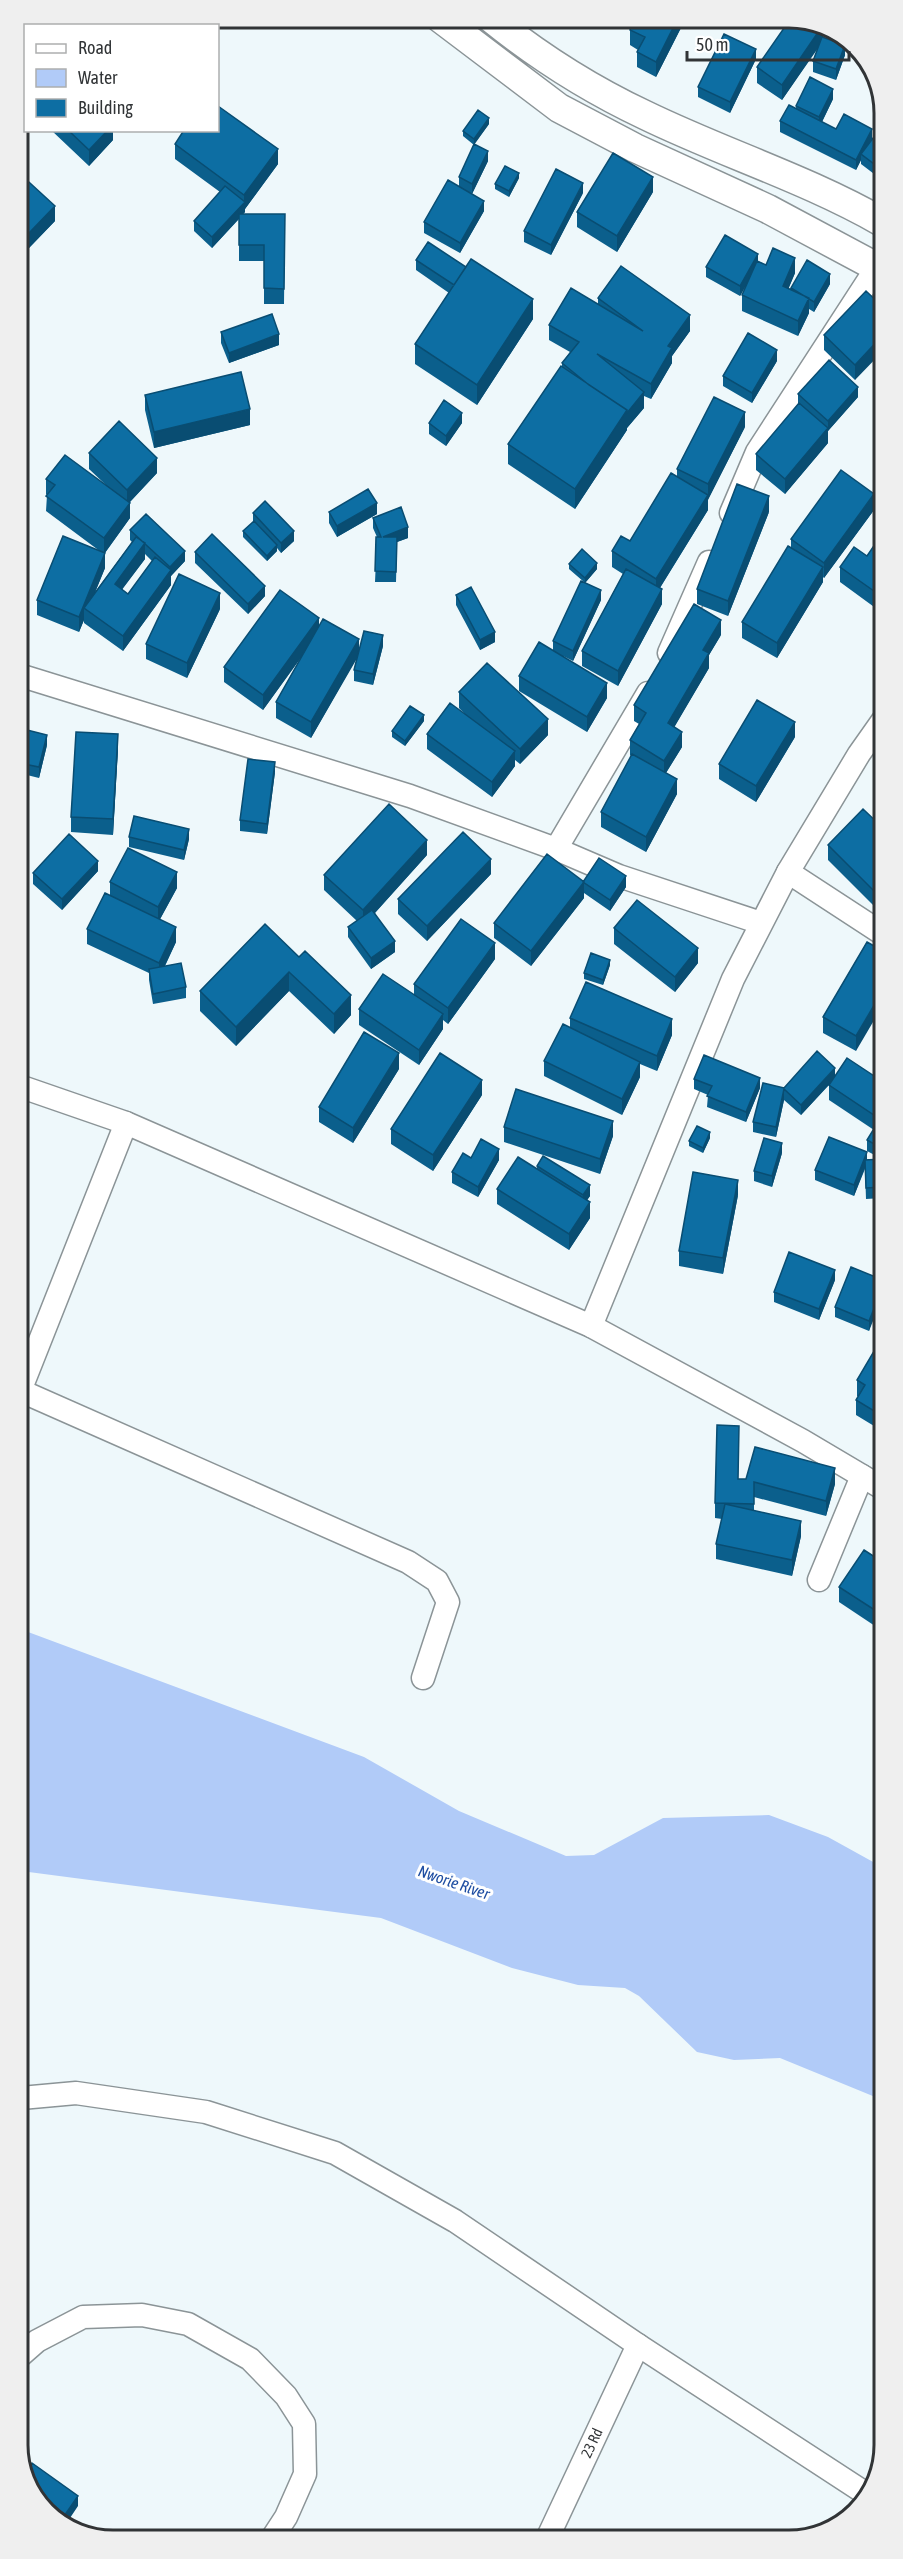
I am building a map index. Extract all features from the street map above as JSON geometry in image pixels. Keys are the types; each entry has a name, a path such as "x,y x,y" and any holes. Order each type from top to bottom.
{"main road":[{"path":"454,28 559,108 634,148 768,209 874,265"},
{"path":"504,29 522,43 574,76 645,115 844,200 874,217"}],"street":[{"path":"556,849 636,717 659,672 757,452 874,277"},
{"path":"29,678 410,796 556,849 619,876 761,923"},
{"path":"591,1326 733,979 788,872 874,733"},
{"path":"788,872 874,928"},
{"path":"29,1089 126,1124 591,1326 803,1441 874,1483"},
{"path":"28,1370 126,1124"},
{"path":"28,1395 408,1562 437,1581 448,1602 423,1678"},
{"path":"819,1580 862,1476"},
{"path":"28,2097 76,2092 206,2112 335,2153 455,2221 638,2345 861,2491"},
{"path":"28,2349 37,2341 83,2318 142,2315 188,2324 250,2359 286,2396 304,2424 305,2474 286,2517 278,2530"},
{"name":"23 Rd","path":"551,2530 638,2345"}],"water":[{"name":"Nworie River","path":"28,1632 364,1757 459,1811 566,1856 594,1855 663,1818 769,1815 828,1837 874,1862 874,2096 780,2058 734,2060 697,2052 639,1996 625,1988 578,1985 512,1968 381,1918 28,1872"}],"building":[{"path":"673,29 656,62 637,52 645,37 630,30"},
{"path":"783,29 817,33 782,85 757,67"},
{"path":"724,34 756,49 730,102 698,87"},
{"path":"822,37 844,48 836,69 813,61"},
{"path":"810,77 833,89 819,117 796,106"},
{"path":"789,105 836,129 844,114 872,129 856,160 780,121"},
{"path":"219,107 278,149 244,195 175,144 183,132 219,132"},
{"path":"478,110 489,118 474,139 463,131"},
{"path":"70,132 106,132 89,150"},
{"path":"874,137 874,164 861,154"},
{"path":"474,144 488,151 472,184 459,177"},
{"path":"613,153 653,177 617,236 577,212"},
{"path":"505,166 519,173 509,191 495,184"},
{"path":"556,169 583,183 551,245 524,231"},
{"path":"448,180 484,201 460,243 424,222"},
{"path":"29,182 55,206 29,233"},
{"path":"225,186 245,202 212,237 194,221"},
{"path":"239,214 285,214 284,289 264,288 264,245 239,245"},
{"path":"725,235 758,254 740,286 706,267"},
{"path":"428,242 466,267 454,285 416,260"},
{"path":"773,248 795,258 783,286 809,298 798,321 742,295 757,261 766,265"},
{"path":"471,259 533,299 477,385 415,344"},
{"path":"807,260 830,274 814,302 791,288"},
{"path":"621,266 690,315 668,346 672,348 651,384 597,354 644,392 627,413 627,410 589,385 562,363 579,342 549,325 571,288 643,331 598,298"},
{"path":"866,291 874,298 874,345 855,365 824,335"},
{"path":"272,314 279,334 229,353 221,332"},
{"path":"748,333 777,350 752,393 723,376"},
{"path":"829,360 858,387 828,421 798,394"},
{"path":"561,366 627,410 575,489 508,444"},
{"path":"241,372 250,409 154,432 145,395"},
{"path":"714,397 745,412 708,484 677,469"},
{"path":"444,400 462,413 446,436 429,423"},
{"path":"799,403 828,428 785,479 756,454"},
{"path":"119,421 157,458 127,490 89,453"},
{"path":"65,455 130,503 104,538 46,496 55,485 46,479"},
{"path":"841,470 874,494 824,563 791,539"},
{"path":"671,473 708,495 656,579 612,551 621,536 630,541"},
{"path":"737,484 769,496 728,601 697,589"},
{"path":"368,489 377,503 337,526 329,512"},
{"path":"265,501 294,531 281,543 253,513"},
{"path":"401,507 408,527 383,537 397,537 396,572 375,571 376,537 381,537 373,518"},
{"path":"146,514 185,551 170,567 130,530"},
{"path":"254,521 277,545 267,556 243,531"},
{"path":"212,534 265,586 248,604 195,552"},
{"path":"63,536 105,553 79,617 37,600"},
{"path":"136,537 145,543 115,584 128,594 155,557 171,570 123,636 84,608"},
{"path":"788,546 823,567 777,643 742,622"},
{"path":"874,546 874,591 840,567 854,547 867,556"},
{"path":"582,549 597,563 585,578 569,564"},
{"path":"626,569 662,589 618,671 582,651"},
{"path":"179,574 220,593 187,663 146,644"},
{"path":"581,581 601,590 573,651 553,641"},
{"path":"471,587 495,632 480,640 456,595"},
{"path":"280,590 319,618 263,695 224,667"},
{"path":"694,604 721,620 703,650 709,653 668,723 682,732 664,761 630,740 646,713 634,705"},
{"path":"323,619 359,639 311,722 276,702"},
{"path":"364,631 383,635 373,674 354,670"},
{"path":"539,642 607,683 587,717 519,676"},
{"path":"487,663 548,719 520,749 459,692"},
{"path":"757,700 795,722 756,786 719,764"},
{"path":"450,703 515,751 492,782 427,734"},
{"path":"410,706 424,715 405,741 392,731"},
{"path":"29,730 47,735 39,767 29,765"},
{"path":"76,732 118,734 113,819 71,817"},
{"path":"632,754 677,779 646,837 601,812"},
{"path":"248,759 275,762 267,824 240,820"},
{"path":"389,804 427,840 363,910 324,875"},
{"path":"863,809 874,819 874,891 828,845"},
{"path":"134,816 189,829 184,850 129,837"},
{"path":"463,832 491,859 427,926 398,899"},
{"path":"69,834 98,861 62,899 33,873"},
{"path":"128,848 177,872 158,907 110,882"},
{"path":"547,854 584,882 531,951 494,923"},
{"path":"599,858 626,876 610,900 583,882"},
{"path":"105,893 176,927 159,963 87,929"},
{"path":"637,900 698,948 675,977 614,928"},
{"path":"372,910 395,941 371,958 348,927"},
{"path":"461,919 495,943 448,1008 414,984"},
{"path":"265,924 299,957 305,951 351,995 334,1014 289,972 236,1027 200,991"},
{"path":"867,942 874,946 874,1005 856,1036 823,1017"},
{"path":"591,953 610,960 603,980 584,973"},
{"path":"181,963 186,987 153,994 149,969"},
{"path":"383,974 443,1014 419,1050 359,1009"},
{"path":"586,982 672,1019 657,1056 570,1018"},
{"path":"563,1024 640,1062 622,1099 544,1061"},
{"path":"364,1032 399,1053 353,1128 319,1107"},
{"path":"817,1051 835,1068 801,1105 784,1089 776,1127 753,1122 763,1083 784,1088"},
{"path":"440,1053 482,1080 433,1155 391,1129"},
{"path":"704,1055 760,1078 746,1112 707,1096 712,1086 694,1079"},
{"path":"847,1058 874,1076 874,1115 829,1085"},
{"path":"516,1089 613,1121 600,1159 504,1127"},
{"path":"697,1126 710,1132 703,1148 689,1141"},
{"path":"874,1129 874,1144 867,1140"},
{"path":"829,1137 867,1152 854,1185 815,1170"},
{"path":"764,1138 782,1143 772,1176 754,1171"},
{"path":"481,1139 499,1149 478,1187 452,1172 463,1153 471,1158"},
{"path":"543,1156 590,1185 583,1195 537,1166"},
{"path":"518,1157 590,1202 569,1234 497,1189"},
{"path":"865,1160 874,1160 874,1188 866,1188"},
{"path":"693,1172 738,1180 723,1258 679,1251"},
{"path":"789,1252 835,1270 819,1309 774,1292"},
{"path":"851,1267 874,1276 874,1308 869,1321 835,1307"},
{"path":"874,1351 874,1411 856,1400 865,1385 857,1380"},
{"path":"717,1425 739,1426 738,1479 746,1479 755,1447 835,1468 826,1501 754,1482 754,1504 715,1503"},
{"path":"725,1504 801,1521 792,1560 716,1544"},
{"path":"864,1550 874,1556 874,1610 839,1587"},
{"path":"32,2463 78,2496 65,2515 49,2502 37,2483 31,2465"}]}
